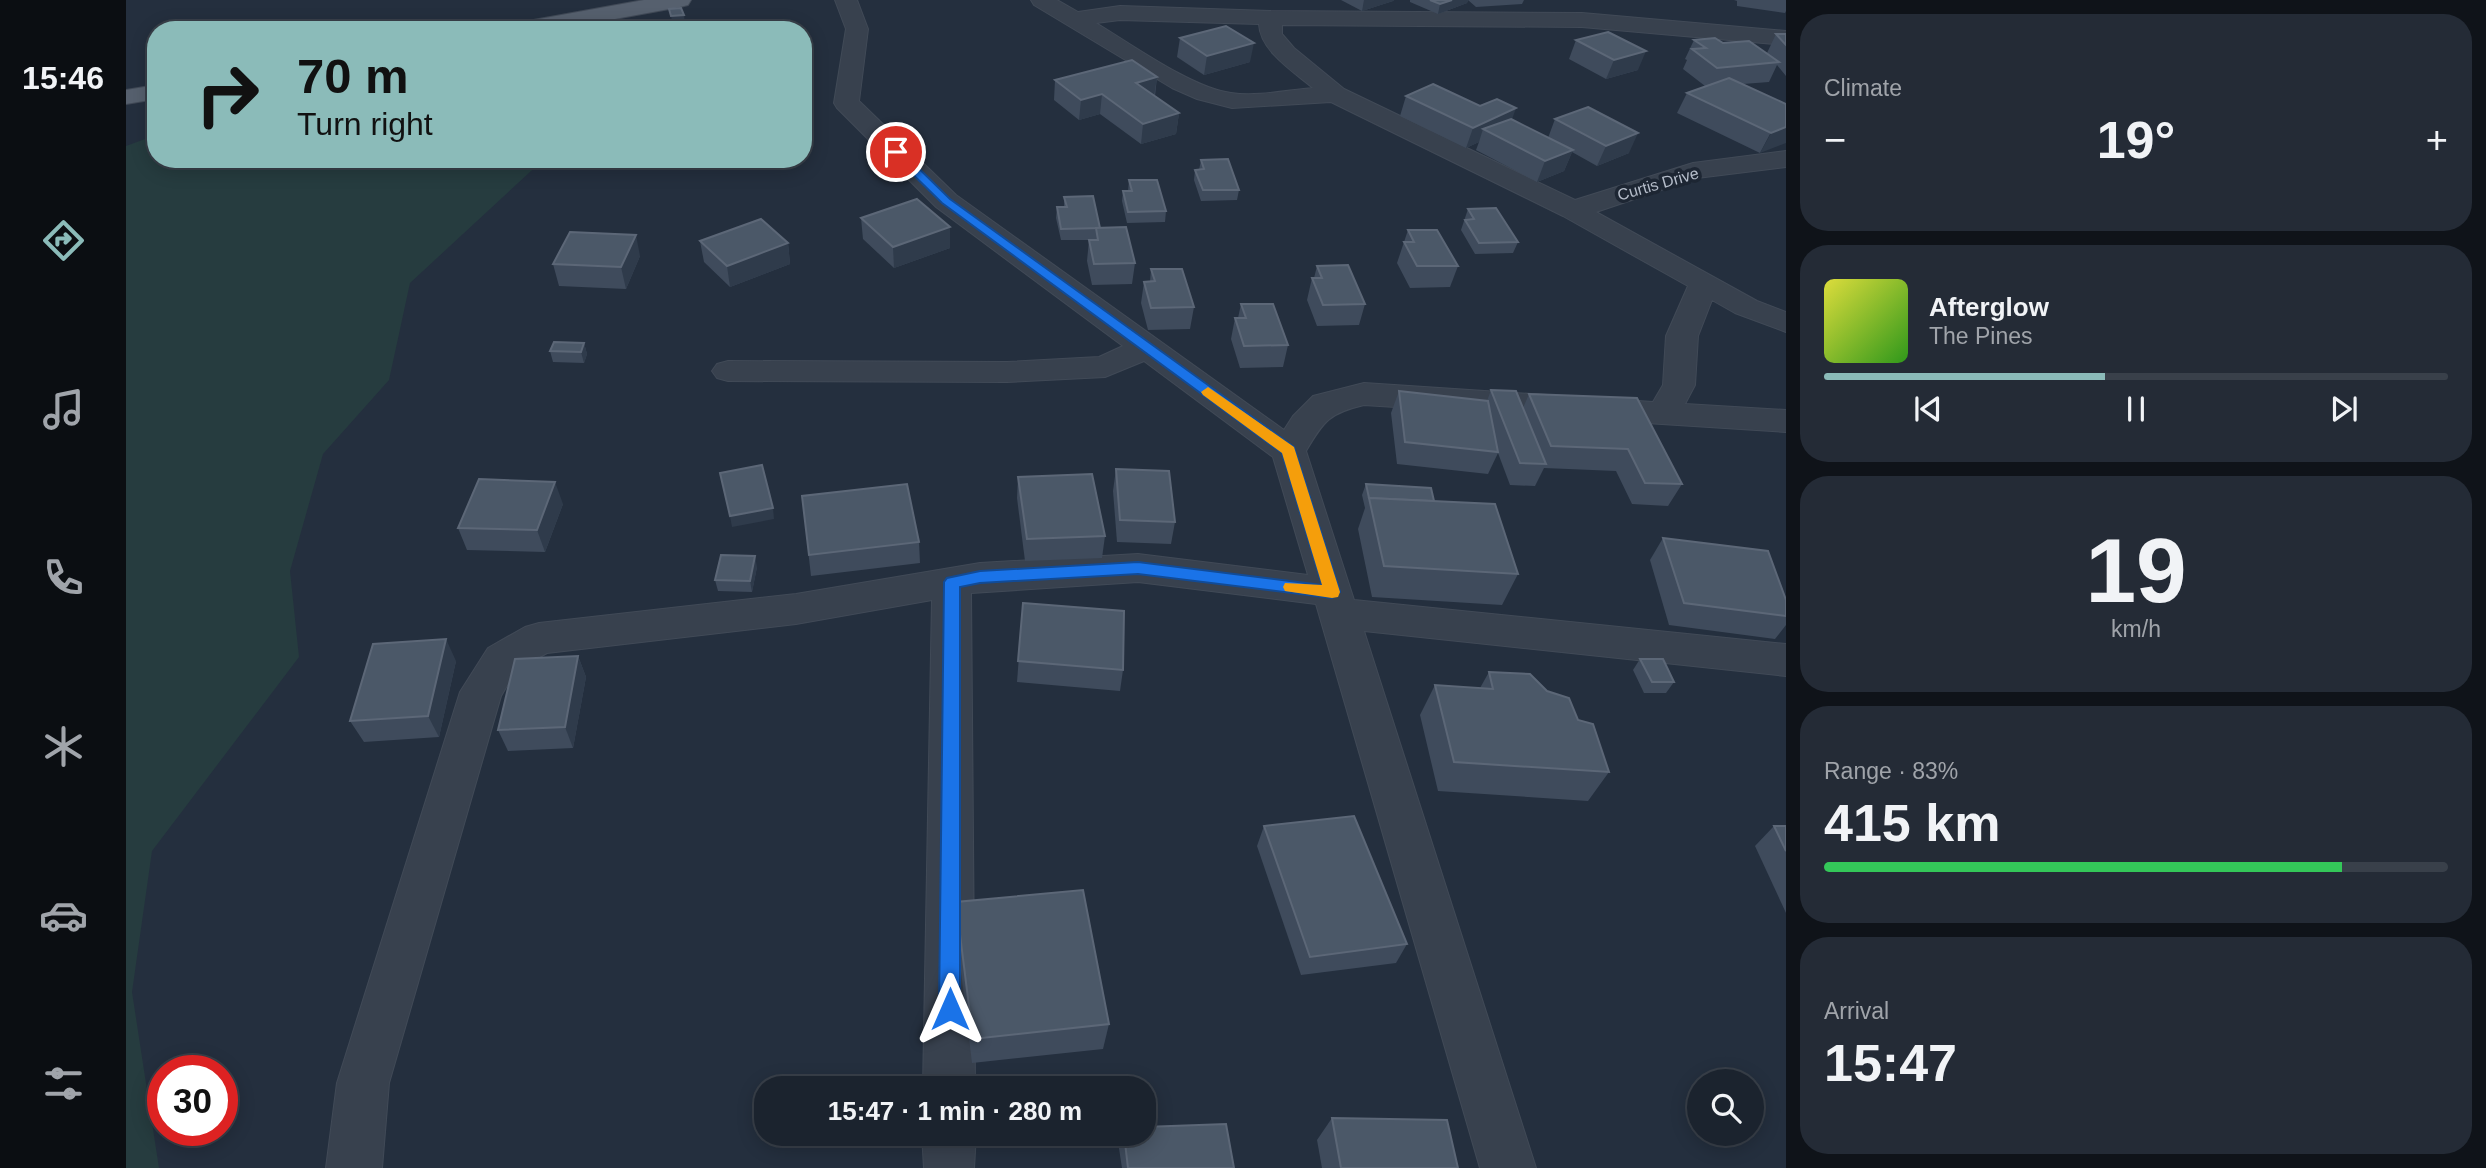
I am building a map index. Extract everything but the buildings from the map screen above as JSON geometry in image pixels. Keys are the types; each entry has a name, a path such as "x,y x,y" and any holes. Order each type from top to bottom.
{"main road":[{"path":"566,21 680,0"},
{"path":"126,97 147,94"}],"street":[{"path":"846,0 857,29 846,103 946,201 1289,451 1508,1168"},
{"path":"1042,0 1181,83 1206,94 1233,101 1335,94"},
{"path":"1075,19 1120,13 1270,18 1582,20 1786,38"},
{"path":"1270,18 1271,35 1286,53 1335,94 1573,209 1746,307 1786,323"},
{"name":"Curtis Drive","path":"1573,209 1693,171 1786,159"},
{"path":"1662,412 1679,386 1682,336 1704,283"},
{"path":"728,371 1007,372 1105,367 1146,347"},
{"path":"1289,451 1305,424 1325,404 1364,394 1786,421"},
{"path":"354,1168 363,1083 481,692 502,659 539,638 796,609 980,577 1138,568 1337,603 1786,660"},
{"path":"949,1076 952,582"}],"green space":[{"path":"147,138 147,168 534,168 410,283 389,380 323,454 290,571 299,657 152,851 132,992 147,1090 147,1146 156,1146 159,1168 126,1168 126,146"}],"slow traffic":[{"path":"1208,392 1289,451 1332,592 1291,587"}],"route":[{"path":"896,152 946,201 1289,451 1332,592 1138,568 980,577 952,582 950,1009"}]}
